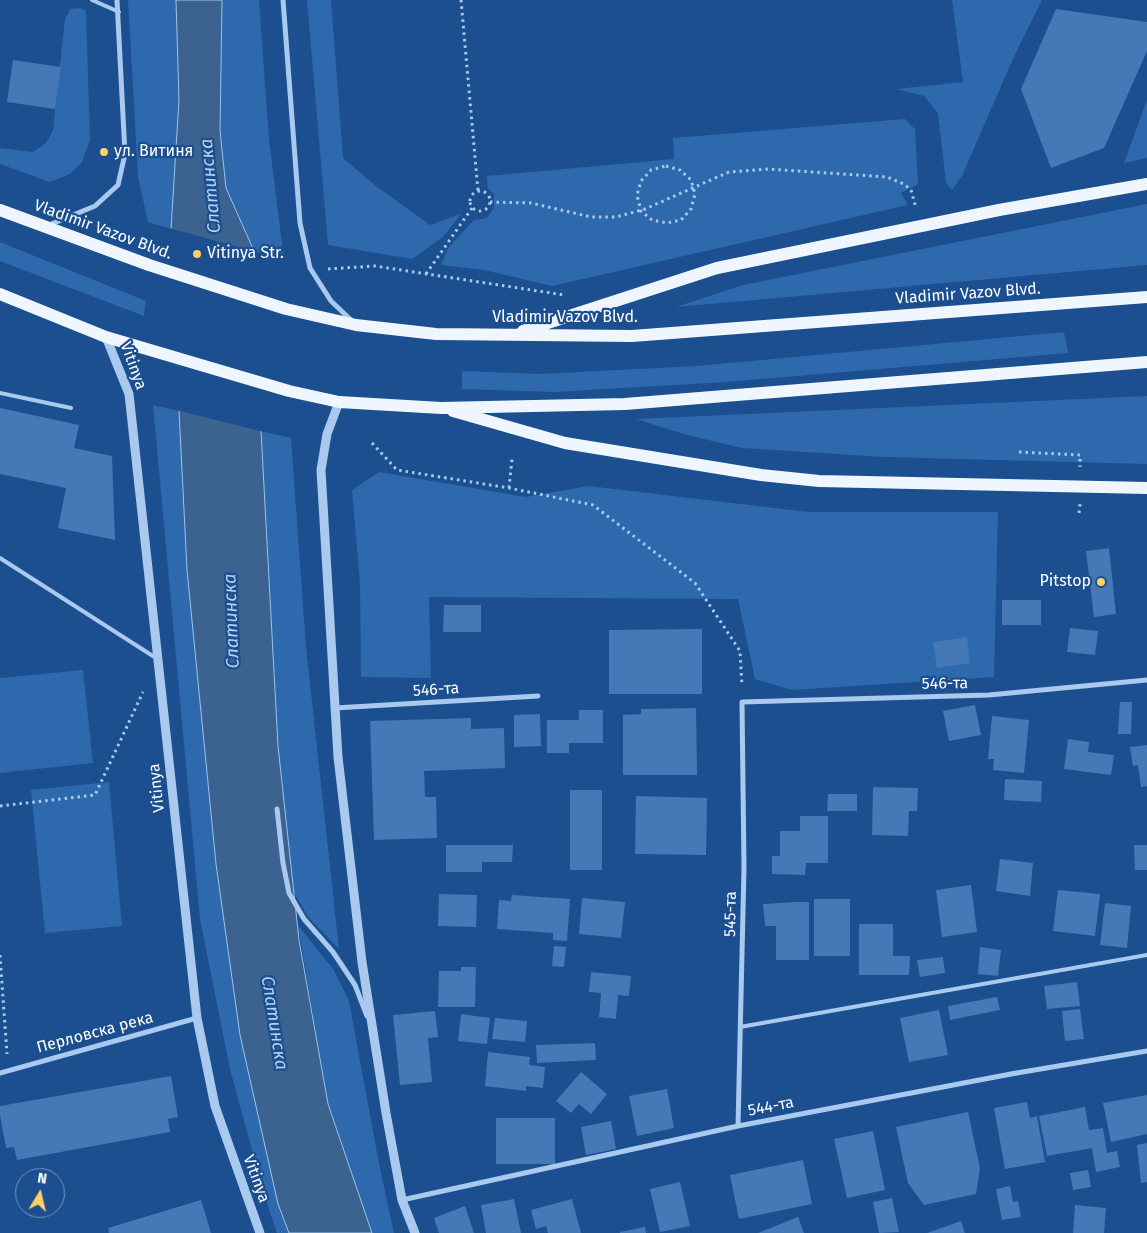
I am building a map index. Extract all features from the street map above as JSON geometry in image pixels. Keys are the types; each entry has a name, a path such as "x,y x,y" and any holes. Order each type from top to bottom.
{"main road":[{"path":"513,334 717,268 998,210 1147,184"},
{"name":"Vladimir Vazov Blvd.","path":"0,210 149,265 286,309 356,325 436,334 632,336 1147,296"},
{"path":"0,294 106,337 290,391 339,402 441,408 625,404 1147,362"},
{"path":"441,408 565,443 761,475 819,481 1147,488"}],"street":[{"path":"45,227 95,206 118,185 125,154 117,0"},
{"path":"283,0 300,223 310,268 331,301 356,325"},
{"name":"Vitinya","path":"106,337 129,394 197,1018 215,1106 260,1233"},
{"path":"339,402 327,434 321,470 338,757 361,952 373,1031 402,1200 415,1233"},
{"name":"546-та","path":"742,702 989,696 1147,680"},
{"name":"546-та","path":"335,708 538,696"},
{"name":"545-та","path":"738,1126 744,868 742,702"},
{"path":"277,809 283,863 290,893 304,919 332,952 355,985 373,1031"},
{"name":"Перловска река","path":"0,1073 197,1018"},
{"name":"544-та","path":"402,1200 738,1126 1011,1074 1147,1051"}],"lane":[{"path":"92,0 118,12"},
{"path":"0,393 71,408"},
{"path":"0,558 158,660"},
{"path":"740,1027 1147,955"}],"path":[{"path":"461,0 478,192"},
{"path":"666,166 680,170 691,180 693,187 695,194 691,209 681,220 667,224 652,220 641,211 637,195 641,181 651,170 666,166"},
{"path":"490,202 531,203 591,217 616,217 641,211 729,172 768,168 887,177 904,184 911,190 917,210"},
{"path":"426,274 472,208 470,199 472,194 478,192 486,194 490,202"},
{"path":"472,208 481,211 487,208 490,202"},
{"path":"310,268 342,269 375,266 564,295"},
{"path":"372,443 397,470 509,488 593,505 695,583 740,651 742,702"},
{"path":"1019,452 1080,455 1080,468"},
{"path":"509,488 512,459"},
{"path":"0,806 95,795 158,660"},
{"path":"0,955 8,1070"}],"shaded area":[{"path":"128,0 176,0 177,5 179,100 171,229 148,222 138,177"},
{"path":"222,0 259,0 269,139 284,260 254,251 226,188 220,131"},
{"path":"307,0 331,0 343,158 376,186 430,225 461,214 443,237 412,259 328,245"},
{"path":"952,0 1042,0 1012,61 962,176 952,190 946,183 938,113 924,96 897,89 963,82"},
{"path":"80,8 86,11 90,140 82,162 70,174 50,182 0,164 0,148 33,152 46,143 53,130 65,19 70,9"},
{"path":"1147,100 1147,158 1124,163"},
{"path":"905,119 915,129 918,184 901,193 908,205 552,286 484,270 441,265 449,247 474,220 487,218 494,208 494,194 488,189 487,176 674,159 673,138"},
{"path":"1147,204 1147,265 676,307 743,285"},
{"path":"0,242 146,301 144,316 0,261"},
{"path":"1064,332 1068,353 727,382 554,392 462,389 462,371 540,374 697,366"},
{"path":"1147,396 1147,464 885,457 742,448 687,435 636,419"},
{"path":"153,405 179,411 187,570 216,864 278,1204 289,1233 277,1233 265,1198 230,1069 200,919"},
{"path":"261,431 291,438 306,647 339,949 308,917 294,892 278,746"},
{"path":"379,472 526,497 589,486 808,512 998,512 994,677 792,690 755,679 738,599 429,597 431,678 361,677 360,584 352,490"},
{"path":"83,670 93,763 0,773 0,678"},
{"path":"109,782 122,926 45,933 31,790"},
{"path":"298,925 333,969 349,1001 379,1164 394,1233 372,1233 328,1104"}],"water":[{"name":"Слатинска","path":"176,0 222,0 220,131 226,188 254,251 261,431 278,746 299,940 328,1104 372,1233 289,1233 278,1204 240,1035 216,864 187,570 171,229 179,100"}],"pier":[{"path":"169,228 256,252 264,432 176,410"}],"building":[{"path":"1056,9 1147,22 1147,51 1104,148 1051,168 1021,89"},
{"path":"13,60 61,67 55,109 7,102"},
{"path":"0,408 79,425 74,448 112,456 115,540 58,528 66,488 0,474"},
{"name":"Pitstop","path":"1109,548 1116,614 1094,617 1086,551"},
{"path":"1002,600 1041,600 1041,625 1002,625"},
{"path":"444,605 481,605 481,632 443,632"},
{"path":"1070,628 1098,631 1095,655 1067,652"},
{"path":"702,629 702,694 609,694 609,630"},
{"path":"967,637 970,663 937,668 933,642"},
{"path":"1120,702 1132,702 1131,734 1118,734"},
{"path":"975,705 981,735 949,741 943,711"},
{"path":"696,708 697,775 623,775 623,715 641,714 641,709"},
{"path":"579,710 603,710 603,743 569,743 569,753 547,753 547,720 579,720"},
{"path":"540,714 541,746 514,747 514,715"},
{"path":"992,716 1029,720 1024,773 993,770 994,759 988,759"},
{"path":"471,718 471,729 504,728 505,768 424,771 425,797 436,797 437,838 374,840 370,721"},
{"path":"1068,739 1089,742 1088,752 1114,755 1111,775 1064,769"},
{"path":"1147,745 1147,786 1141,787 1138,765 1133,766 1130,747"},
{"path":"1005,779 1042,781 1041,802 1004,800"},
{"path":"873,787 918,788 917,811 909,811 908,836 872,835"},
{"path":"570,790 602,790 602,870 570,870"},
{"path":"828,794 857,794 857,811 827,811"},
{"path":"636,796 707,798 706,855 635,854"},
{"path":"800,816 828,816 828,863 806,863 805,875 772,874 772,856 780,856 780,831 800,831"},
{"path":"446,845 513,845 512,862 482,862 482,872 446,872"},
{"path":"1134,845 1147,845 1147,870 1135,870"},
{"path":"1000,859 1033,863 1030,896 996,891"},
{"path":"971,885 977,932 942,937 936,890"},
{"path":"1058,890 1100,894 1095,936 1053,931"},
{"path":"439,894 477,895 476,927 438,926"},
{"path":"512,895 570,899 567,941 553,940 553,933 497,929 499,900 511,901"},
{"path":"582,898 625,902 621,938 579,934"},
{"path":"814,899 850,899 850,956 814,956"},
{"path":"809,902 809,960 776,960 776,926 765,926 763,904"},
{"path":"1105,903 1131,906 1127,948 1100,945"},
{"path":"859,924 893,924 893,956 910,956 909,975 859,975"},
{"path":"554,946 566,947 564,967 552,966"},
{"path":"980,947 1001,950 998,976 978,974"},
{"path":"943,957 945,973 920,977 917,960"},
{"path":"461,967 476,967 475,1007 438,1007 439,971 461,971"},
{"path":"591,972 631,976 629,996 618,995 616,1019 599,1017 601,993 589,992"},
{"path":"1077,982 1080,1006 1047,1009 1044,986"},
{"path":"997,997 1000,1010 950,1020 948,1006"},
{"path":"1080,1009 1084,1039 1065,1041 1062,1011"},
{"path":"939,1010 948,1055 909,1062 900,1018"},
{"path":"435,1011 438,1037 428,1038 432,1082 400,1085 393,1015"},
{"path":"461,1014 490,1018 487,1044 458,1041"},
{"path":"495,1018 527,1021 525,1042 492,1039"},
{"path":"595,1043 596,1060 537,1063 536,1045"},
{"path":"488,1052 530,1057 529,1065 545,1067 543,1088 526,1086 526,1091 485,1086"},
{"path":"581,1072 607,1094 591,1114 579,1104 571,1113 556,1101"},
{"path":"171,1076 178,1117 168,1119 170,1132 17,1160 14,1147 6,1148 0,1106"},
{"path":"667,1089 674,1128 637,1136 629,1096"},
{"path":"1147,1095 1147,1134 1111,1142 1103,1103"},
{"path":"1027,1102 1030,1118 1037,1116 1045,1162 1005,1169 994,1108"},
{"path":"1085,1107 1089,1130 1103,1128 1107,1153 1117,1151 1120,1167 1096,1172 1092,1148 1047,1156 1039,1116"},
{"path":"968,1112 980,1168 976,1194 924,1205 908,1183 896,1127"},
{"path":"496,1118 555,1118 555,1164 496,1164"},
{"path":"611,1121 616,1149 586,1155 581,1127"},
{"path":"873,1131 885,1190 847,1198 834,1139"},
{"path":"1147,1143 1147,1182 1141,1183 1137,1145"},
{"path":"803,1160 812,1204 739,1219 730,1175"},
{"path":"1088,1170 1091,1187 1073,1190 1070,1173"},
{"path":"680,1182 690,1226 660,1232 650,1189"},
{"path":"1010,1186 1013,1202 1018,1201 1021,1217 1002,1220 996,1189"},
{"path":"892,1198 899,1232 879,1233 873,1202"},
{"path":"514,1199 521,1233 486,1233 481,1205"},
{"path":"572,1199 581,1233 548,1233 546,1226 536,1229 531,1210"},
{"path":"201,1200 211,1233 109,1233 108,1228"},
{"path":"1075,1205 1106,1208 1104,1233 1073,1233"},
{"path":"465,1206 474,1233 439,1233 434,1218"},
{"path":"798,1217 804,1233 758,1233"},
{"path":"961,1221 965,1233 927,1233"},
{"path":"645,1227 646,1233 620,1233 620,1232"}],"place":[{"name":"ул. Витиня","path":"104,152"},
{"name":"Vitinya Str.","path":"197,254"},
{"name":"Pitstop","path":"1101,582"}]}
